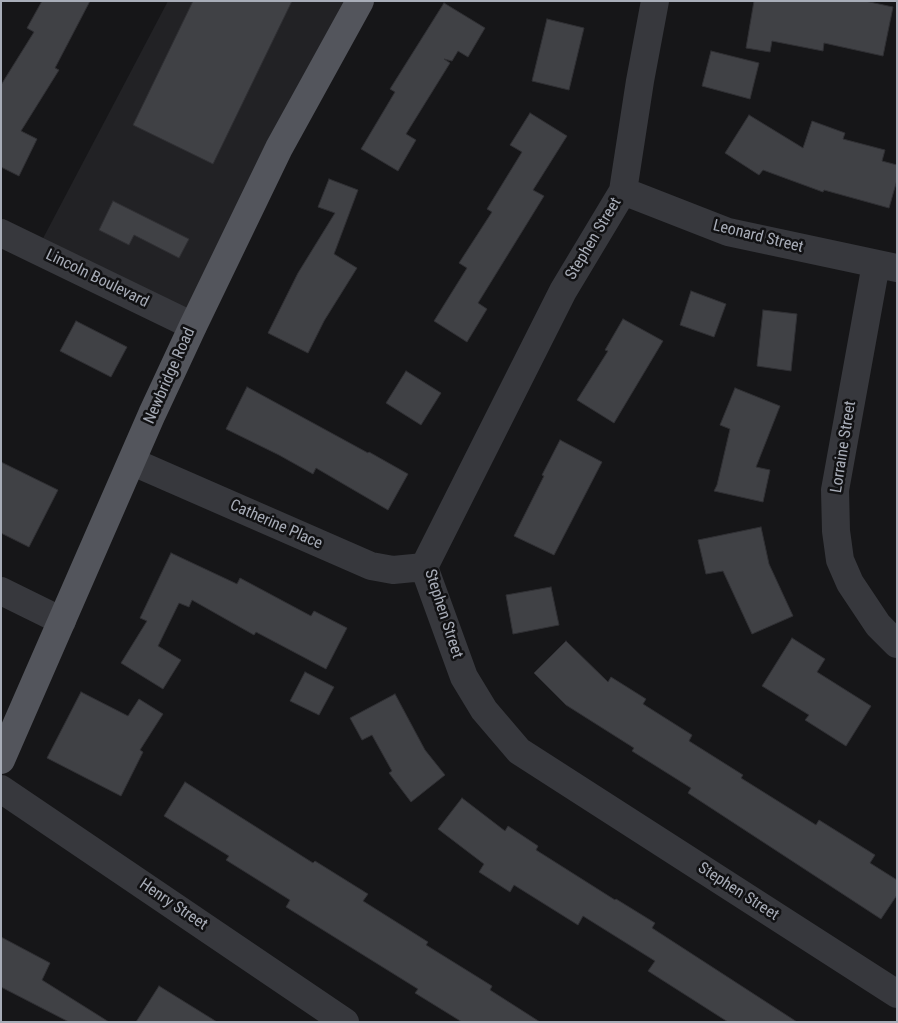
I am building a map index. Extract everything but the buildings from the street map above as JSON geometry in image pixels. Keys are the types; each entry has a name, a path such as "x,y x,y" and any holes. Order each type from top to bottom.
{"main road":[{"name":"Newbridge Road","path":"1,760 133,462 152,414 193,326 280,148 360,1"}],"street":[{"name":"Stephen Street","path":"655,1 640,81 623,191 563,291 424,567 464,677 484,710 519,751 897,994"},
{"name":"Leonard Street","path":"623,191 728,232 886,266"},
{"name":"Lincoln Boulevard","path":"1,233 193,326"},
{"name":"Lorraine Street","path":"886,266 835,490 836,531 840,560 850,583 878,625 897,644"},
{"name":"Catherine Place","path":"133,462 371,566 393,570 424,567"},
{"path":"1,591 62,621"},
{"name":"Henry Street","path":"1,789 345,1022"}],"shaded area":[{"path":"168,1 367,1 200,322 39,246"}]}
